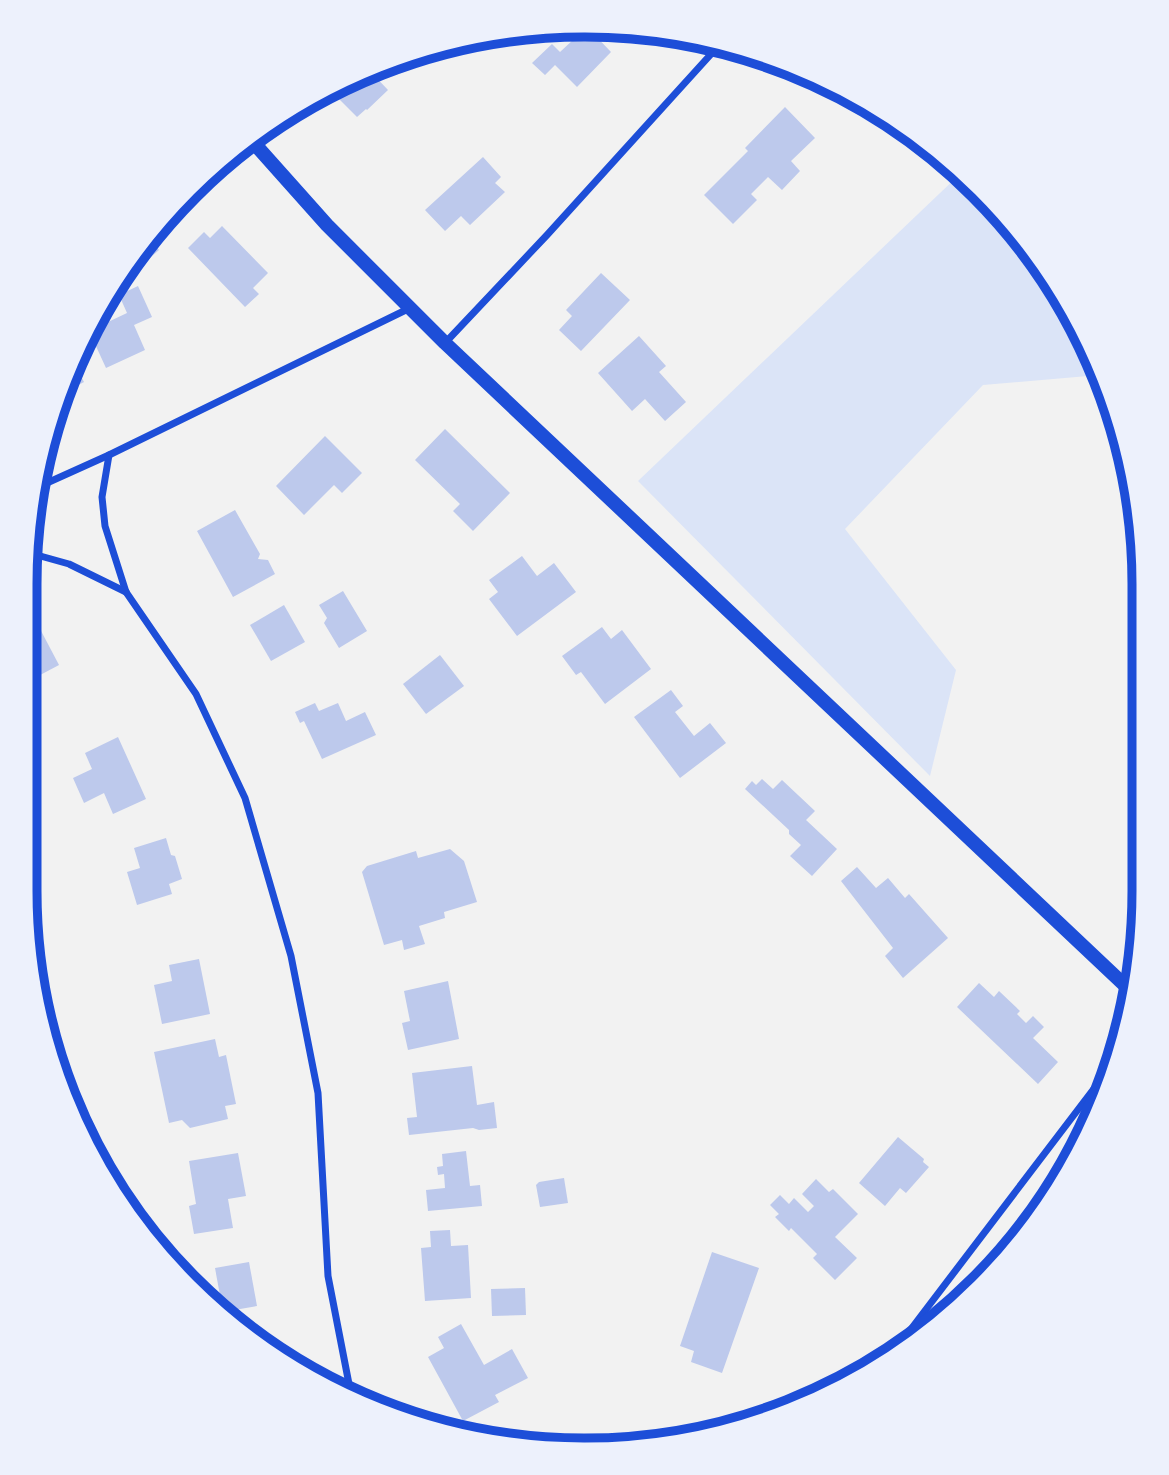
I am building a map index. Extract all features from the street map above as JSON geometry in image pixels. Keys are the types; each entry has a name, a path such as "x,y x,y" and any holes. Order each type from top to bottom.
{"main road":[{"path":"257,146 327,225 445,343 1124,984"}],"street":[{"path":"445,343 713,52"},
{"path":"46,482 109,455 411,308"},
{"path":"109,455 102,497 105,526 126,592 196,694 245,798 287,942 318,1093 328,1276 350,1385"},
{"path":"38,555 69,564 126,592"},
{"path":"909,1331 1096,1086"}],"shaded area":[{"path":"954,180 996,223 1040,280 1076,342 1092,378 1088,376 983,385 845,529 956,670 930,776 638,481"}],"building":[{"path":"576,37 584,37 597,37 611,52 577,87 555,65 545,75 532,63 552,44 560,52"},
{"path":"376,78 388,90 357,117 336,96"},
{"path":"785,107 815,138 791,161 800,171 782,190 768,177 751,194 757,200 733,224 704,195 748,151 745,148"},
{"path":"483,157 501,177 495,183 505,192 470,225 461,216 445,231 425,210"},
{"path":"222,226 268,273 253,288 259,294 245,307 188,248 204,232 210,238"},
{"path":"162,236 164,238 155,245 159,250 142,263 150,251"},
{"path":"601,273 630,300 581,351 559,330 572,316 566,310"},
{"path":"138,286 152,317 134,325 145,350 106,368 94,341 103,325 127,313 120,294"},
{"path":"639,336 666,366 659,372 686,402 665,421 645,399 632,411 598,373"},
{"path":"79,373 84,382 73,388"},
{"path":"445,429 510,493 473,531 453,511 460,504 415,460"},
{"path":"325,436 362,473 342,493 334,485 304,515 276,486"},
{"path":"235,510 260,554 258,559 268,560 275,574 233,597 197,531"},
{"path":"522,556 537,576 554,563 576,592 517,636 489,599 498,592 489,580"},
{"path":"343,591 367,631 339,648 324,623 327,618 319,605"},
{"path":"284,605 305,642 271,661 250,625"},
{"path":"39,627 59,665 37,677"},
{"path":"602,627 611,639 622,630 651,669 605,704 581,672 576,675 562,656"},
{"path":"440,655 464,686 426,714 403,684"},
{"path":"671,690 683,706 675,712 694,736 710,723 726,743 680,778 634,717"},
{"path":"315,703 319,711 338,703 346,721 365,712 376,735 322,759 304,721 300,723 295,712"},
{"path":"118,737 146,799 113,814 104,793 84,803 73,778 92,769 85,753"},
{"path":"762,779 773,789 782,780 815,811 806,820 837,849 812,876 790,856 801,845 789,834 789,830 745,789 752,781 756,785"},
{"path":"166,838 182,879 169,884 172,894 137,905 127,872 140,868 134,848"},
{"path":"450,849 464,861 477,902 444,912 445,918 419,926 425,944 404,950 402,940 384,945 362,872 367,866 416,851 418,858"},
{"path":"857,867 876,888 888,878 905,898 909,894 948,938 903,978 885,956 893,948 841,881"},
{"path":"199,959 210,1014 162,1024 154,985 172,981 169,965"},
{"path":"448,981 459,1039 408,1050 402,1023 410,1021 404,991"},
{"path":"979,983 994,997 999,991 1020,1011 1017,1014 1026,1023 1033,1016 1044,1027 1033,1038 1058,1062 1038,1084 957,1007"},
{"path":"215,1039 219,1057 226,1055 236,1104 225,1106 228,1119 190,1128 182,1120 169,1123 154,1052"},
{"path":"472,1066 477,1105 494,1102 497,1128 409,1135 407,1118 417,1117 412,1073"},
{"path":"898,1137 924,1159 923,1162 929,1167 906,1193 900,1188 885,1206 859,1183"},
{"path":"466,1151 470,1186 480,1185 482,1206 428,1211 426,1190 445,1188 444,1174 438,1175 437,1167 443,1166 442,1154"},
{"path":"238,1153 246,1196 228,1199 233,1228 194,1234 189,1206 196,1204 189,1161"},
{"path":"564,1178 568,1203 540,1207 536,1185 539,1182"},
{"path":"816,1179 829,1192 833,1189 858,1214 835,1237 857,1258 835,1280 813,1258 817,1254 791,1228 789,1231 775,1217 779,1214 770,1205 780,1195 789,1204 794,1198 808,1212 814,1206 802,1194"},
{"path":"450,1230 451,1246 468,1245 471,1298 425,1301 421,1248 431,1247 430,1231"},
{"path":"712,1252 759,1268 722,1373 691,1362 694,1351 680,1346"},
{"path":"249,1262 257,1306 233,1310 223,1302 215,1268"},
{"path":"525,1288 526,1315 492,1316 491,1289"},
{"path":"461,1324 484,1365 512,1349 528,1378 495,1395 499,1402 463,1421 428,1357 444,1348 438,1337"}]}
